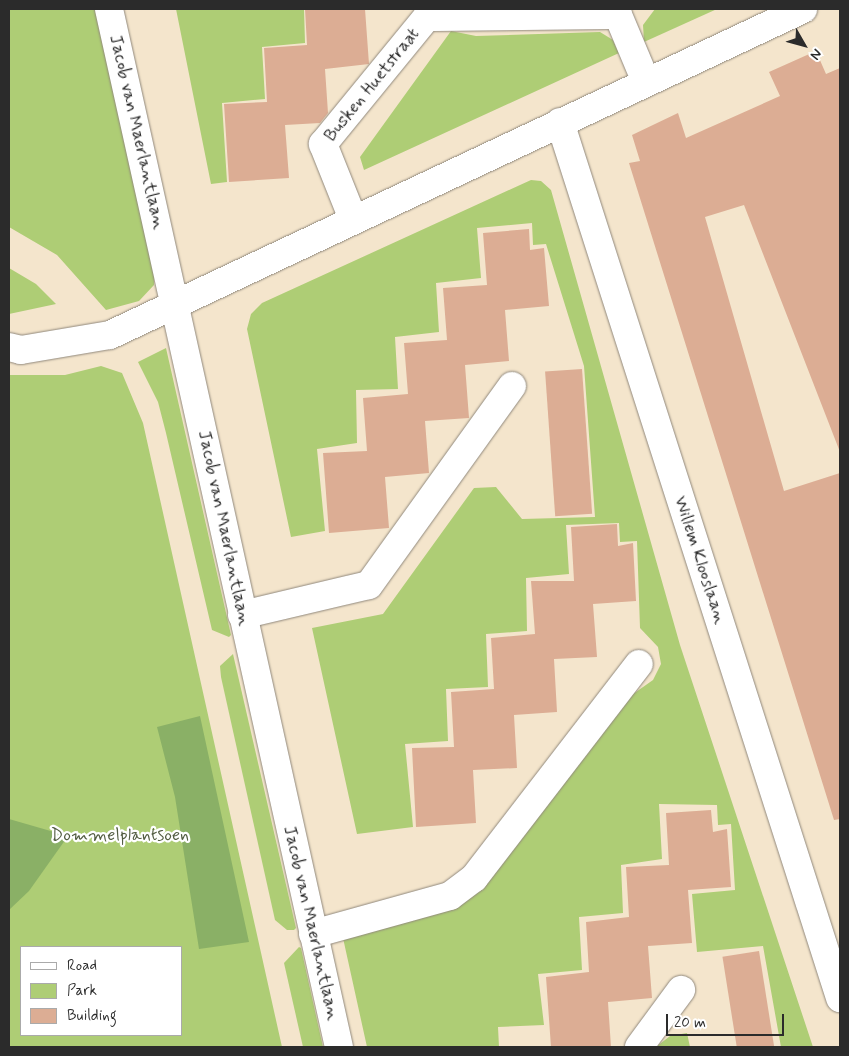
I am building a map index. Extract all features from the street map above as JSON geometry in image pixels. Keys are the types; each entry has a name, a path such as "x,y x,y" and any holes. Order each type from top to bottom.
{"street":[{"name":"Jacob van Maerlantlaan","path":"109,9 176,304 242,615 339,1047"},
{"path":"9,347 21,350 110,335 353,219 803,9"},
{"name":"Busken Huetstraat","path":"353,219 323,144 427,17 620,12 646,82"},
{"name":"Willem Klooslaan","path":"560,122 840,998"},
{"path":"242,615 370,585 512,386"},
{"path":"313,934 450,896 474,878 639,664"},
{"path":"639,1047 681,990"}],"green space":[{"path":"9,9 98,9 155,263 154,285 139,301 106,310 57,255 9,227"},
{"path":"176,9 304,9 305,43 262,47 265,99 222,103 227,182 211,184"},
{"path":"655,9 717,9 644,42 643,25"},
{"path":"451,31 476,36 600,32 613,40 619,53 364,170 360,157"},
{"path":"531,180 541,181 551,190 680,645 813,1047 781,1047 763,946 697,952 692,894 735,890 731,824 718,825 717,805 659,804 662,859 621,865 623,913 579,917 582,970 538,974 544,1025 498,1027 499,1047 367,1047 343,938 460,904 616,706 653,680 661,664 658,647 640,628 637,541 620,542 619,523 566,525 569,574 526,578 527,631 486,634 488,687 446,689 448,741 405,744 413,827 357,834 312,628 383,614 474,488 496,487 522,519 595,517 584,366 546,244 533,245 532,223 477,228 481,278 436,283 439,332 395,337 398,389 356,390 357,443 317,449 325,531 291,537 247,329 251,314 262,303"},
{"path":"9,268 36,284 56,304 9,314"},
{"path":"166,348 231,635 229,637 212,630 158,402 138,362"},
{"name":"Dommelplantsoen","path":"101,366 122,373 143,423 282,1047 9,1047 9,375 65,375"},
{"path":"233,654 296,928 294,930 287,930 275,920 221,677 220,666"},
{"path":"200,716 249,942 199,949 175,797 157,727"},
{"path":"9,819 68,836 29,891 9,910"},
{"path":"299,947 301,948 323,1047 303,1047 284,963"},
{"path":"687,1033 690,1047 656,1047 670,1036"}],"building":[{"path":"305,9 365,9 369,64 325,69 328,113 320,123 285,125 289,178 229,182 224,104 267,102 264,48 307,45"},
{"path":"816,51 826,74 840,68 840,452 744,205 705,217 784,491 840,473 840,819 834,820 629,163 640,161 632,135 678,113 686,138 780,96 769,72"},
{"path":"529,229 530,250 544,248 549,306 505,310 509,361 465,365 469,418 425,421 429,473 385,477 389,528 329,533 323,453 367,451 363,398 408,394 404,343 447,340 443,288 487,285 483,233"},
{"path":"582,369 592,514 555,516 545,372"},
{"path":"617,524 618,546 633,543 636,601 593,604 597,657 554,659 557,712 514,715 517,768 473,770 476,823 416,827 412,748 454,747 451,692 494,689 491,638 535,634 531,581 574,581 571,527"},
{"path":"711,810 713,832 727,829 731,887 688,890 692,943 648,946 652,998 608,1002 611,1047 551,1047 546,977 589,972 586,922 629,917 626,867 669,865 666,813"},
{"path":"759,951 774,1047 737,1047 722,957"}]}
